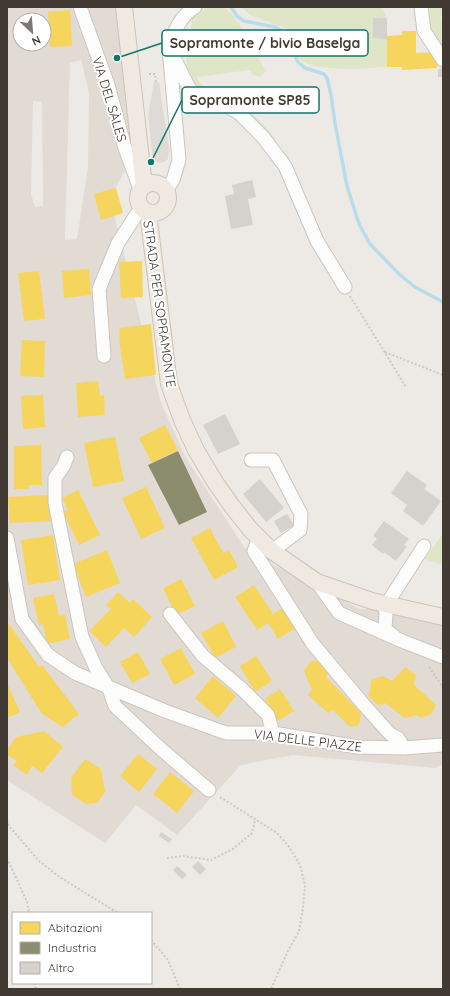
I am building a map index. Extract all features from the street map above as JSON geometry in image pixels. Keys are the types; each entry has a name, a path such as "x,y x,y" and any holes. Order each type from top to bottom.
{"main road":[{"path":"124,7 142,188 138,197 139,204 146,211 155,213 162,210 167,204 168,197 166,190 162,186 156,184 150,184 142,188"},
{"name":"STRADA PER SOPRAMONTE","path":"146,211 169,384 182,420 196,450 232,506 250,529 272,551 317,582 385,605 443,617"}],"street":[{"name":"VIA DEL SÀLES","path":"80,7 108,85 125,148 142,188"},
{"path":"166,190 173,180 179,160 169,48 181,20 195,7"},
{"path":"421,7 424,31 443,60"},
{"path":"169,48 188,86 195,95 230,108 239,113 263,137 286,166 317,241 345,287"},
{"name":"STRADA PER SOPRAMONTE","path":"104,356 99,289 118,243 136,215 146,211"},
{"path":"67,457 64,465 55,478 56,502 82,637 96,668 109,689 115,706 162,750 209,790"},
{"path":"251,460 273,460 301,514 300,530 272,551"},
{"name":"VIA DELLE PIAZZE","path":"7,538 22,619 48,655 75,673 109,689 226,733 273,733 358,747 404,748 443,745"},
{"path":"259,538 254,551 313,644 390,734 398,738 404,748"},
{"path":"402,641 385,629 385,605 424,546"},
{"path":"317,582 339,613 402,641 443,657"},
{"path":"170,614 203,656 243,690 268,715 273,733"}],"path":[{"path":"149,74 155,74 156,82"},
{"path":"345,287 406,387"},
{"path":"384,352 443,375"},
{"path":"429,667 443,688"},
{"path":"209,790 277,833 289,847 300,865 305,885 303,908 298,931 272,989"},
{"path":"7,820 9,826 40,862 61,878 116,912"},
{"path":"167,858 182,856 211,860 232,849 252,833 255,820"},
{"path":"7,858 27,902 29,912"},
{"path":"152,941 168,960 180,989"}],"shaded area":[{"path":"7,7 118,7 144,135 110,198 161,403 186,458 244,547 275,566 360,609 390,609 443,624 443,764 435,768 293,755 241,765 177,835 136,805 105,843 7,780","holes":["81,60 89,93 88,167 77,239 65,240 70,63","33,101 42,102 43,206 35,207 31,194"]},
{"path":"154,82 159,82 169,149 168,159 162,163 153,161 148,115"}],"green space":[{"path":"206,7 224,7 231,13 243,29 265,70 261,77 253,75 250,70 197,77 203,86 239,104 255,117 273,136 280,150 289,157 289,160 287,161 258,128 199,93 185,70 192,18"},
{"path":"241,7 382,7 387,18 373,18 373,38 387,39 387,67 354,69 327,68 305,63 298,56 288,29 250,15"},
{"path":"426,7 443,7 441,20 443,22 443,53 430,33"},
{"path":"443,533 443,565 425,559"}],"building: Abitazioni":[{"path":"70,10 72,46 52,47 52,12 48,12"},
{"path":"402,31 416,31 416,53 434,52 439,60 437,68 402,70 402,67 387,67 387,36 402,35"},
{"path":"116,188 123,213 101,220 94,194"},
{"path":"142,261 143,297 121,298 119,262"},
{"path":"89,269 91,295 64,298 62,271"},
{"path":"39,271 45,319 24,321 18,273"},
{"path":"151,324 156,375 125,379 120,347 119,328"},
{"path":"22,340 45,341 44,377 20,376"},
{"path":"98,381 100,396 104,395 105,415 78,417 76,383"},
{"path":"43,395 45,427 23,429 21,396"},
{"path":"165,425 178,450 152,463 139,438"},
{"path":"115,437 124,481 93,487 84,443"},
{"path":"41,445 42,485 29,485 29,489 14,489 14,446"},
{"path":"146,487 165,528 141,539 122,498"},
{"path":"78,490 100,535 79,545 63,512 68,510 62,498"},
{"path":"50,495 51,521 10,523 8,497"},
{"path":"210,528 223,553 229,550 238,567 214,580 191,538"},
{"path":"53,535 60,580 28,585 21,540"},
{"path":"107,550 120,583 86,597 73,564"},
{"path":"181,579 195,606 176,615 163,588"},
{"path":"254,585 273,614 286,606 299,626 278,639 268,623 257,630 235,597"},
{"path":"118,592 130,603 133,599 152,617 134,637 124,628 106,647 89,631 111,609 106,605"},
{"path":"54,594 59,616 65,615 70,639 47,644 43,624 39,625 33,598"},
{"path":"223,621 236,647 215,658 201,633"},
{"path":"9,624 39,667 42,665 79,714 63,727 42,714 7,658 7,626"},
{"path":"181,648 195,674 174,685 160,659"},
{"path":"138,652 150,674 132,683 120,662"},
{"path":"256,656 272,681 255,692 240,666"},
{"path":"322,659 330,669 326,677 361,713 359,725 350,727 333,710 328,713 308,695 312,690 304,671 310,662"},
{"path":"405,667 416,675 414,685 436,705 431,714 421,718 417,715 405,718 385,703 379,706 369,697 371,680 383,676 392,681"},
{"path":"213,676 236,696 218,718 195,698"},
{"path":"7,683 20,712 7,718"},
{"path":"280,689 294,711 278,721 265,699"},
{"path":"44,731 63,747 42,773 32,766 27,775 13,765 17,761 7,755 7,750 16,737"},
{"path":"138,754 157,769 139,792 120,776"},
{"path":"85,759 101,769 105,792 97,803 86,804 72,795 71,778"},
{"path":"170,772 194,791 177,813 153,794"}],"building: Industria":[{"path":"178,451 207,512 179,525 148,465"}],"building: Altro":[{"path":"373,18 387,18 387,39 373,38"},
{"path":"443,67 443,77 438,77 438,70"},
{"path":"252,180 256,197 248,199 253,225 231,229 225,196 234,194 232,185"},
{"path":"225,414 240,444 218,454 203,425"},
{"path":"407,471 427,485 424,489 441,501 423,526 403,511 407,505 391,493"},
{"path":"260,479 284,508 266,522 243,494"},
{"path":"287,514 294,525 281,533 274,521"},
{"path":"384,521 409,539 404,545 407,547 396,561 384,552 383,554 372,545 377,539 373,536"},
{"path":"161,832 172,839 169,843 159,836"},
{"path":"198,861 206,869 200,875 192,867"},
{"path":"177,866 187,875 182,879 173,870"}],"waterway":[{"path":"231,7 237,16 244,21 275,27 285,33 298,62 305,68 324,74 327,78 347,186 359,224 370,244 399,274 415,287 443,302"}],"place":[{"name":"Sopramonte / bivio Baselga","path":"117,58"},
{"name":"Sopramonte SP85","path":"151,162"}]}
